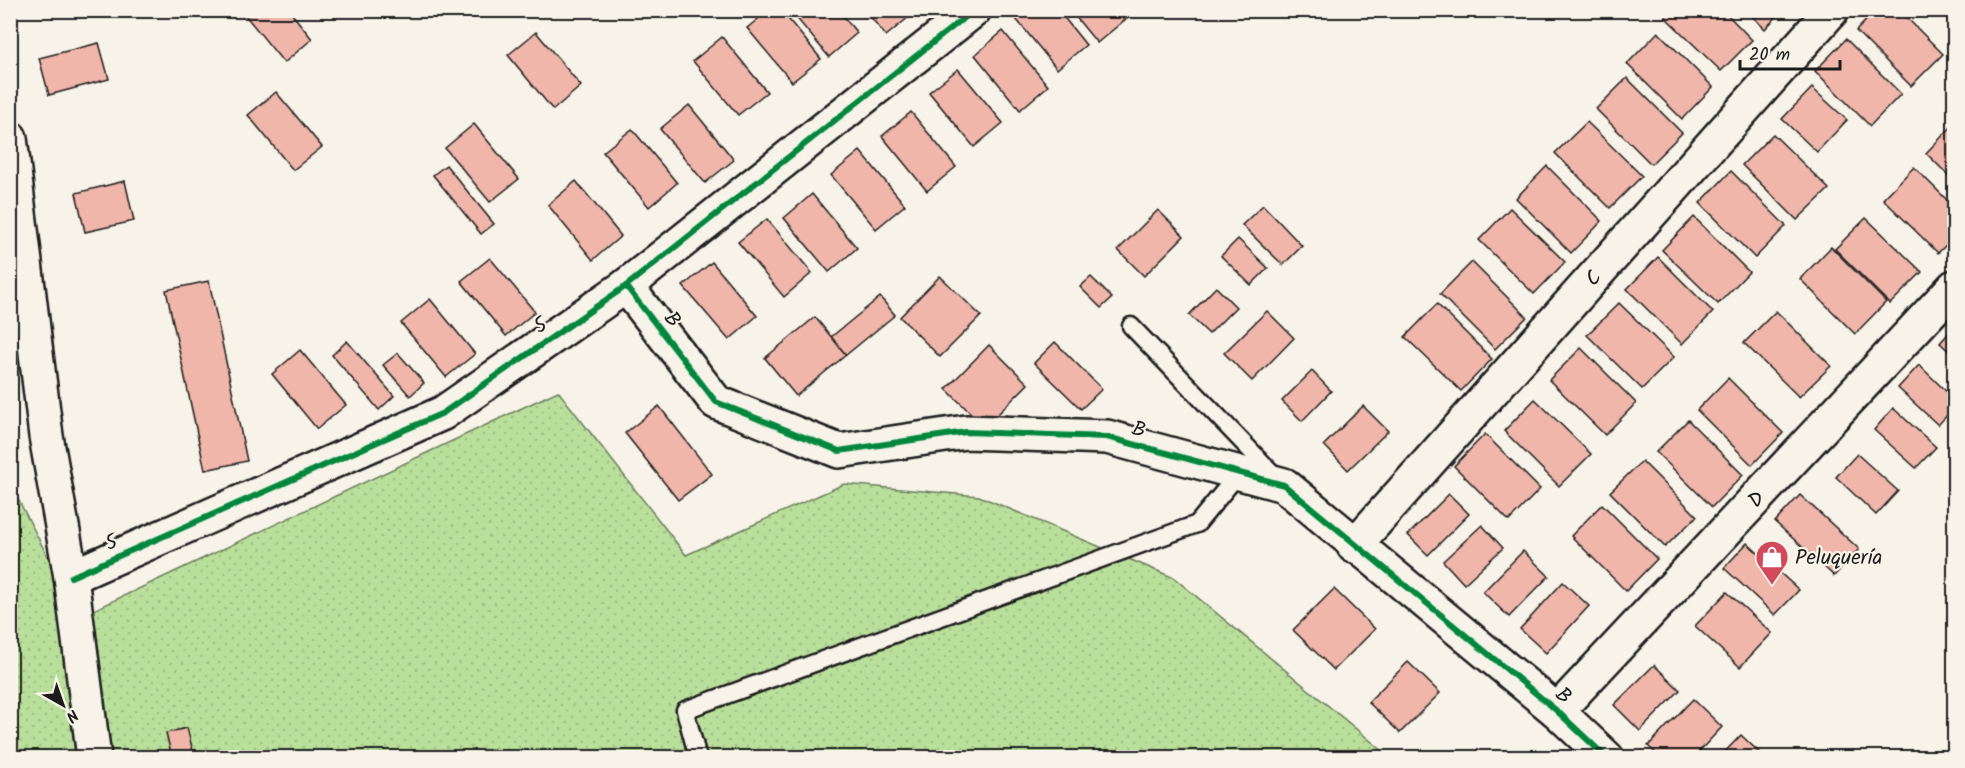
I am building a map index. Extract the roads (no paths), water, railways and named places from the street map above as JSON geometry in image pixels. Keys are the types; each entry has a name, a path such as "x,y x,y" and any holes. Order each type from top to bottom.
{"street":[{"name":"5","path":"71,577 443,413 626,286 974,10"},
{"name":"C","path":"1354,546 1832,10"},
{"path":"10,138 46,436 71,577 94,758"},
{"name":"B","path":"626,286 716,402 839,451 966,432 1107,437 1284,485 1354,546 1557,711 1607,758"},
{"name":"D","path":"1557,711 1954,287"}],"lane":[{"path":"1131,326 1284,485"},
{"path":"698,758 685,710 1197,524 1239,473"}],"place":[{"name":"Peluquería","path":"1772,586"}]}
